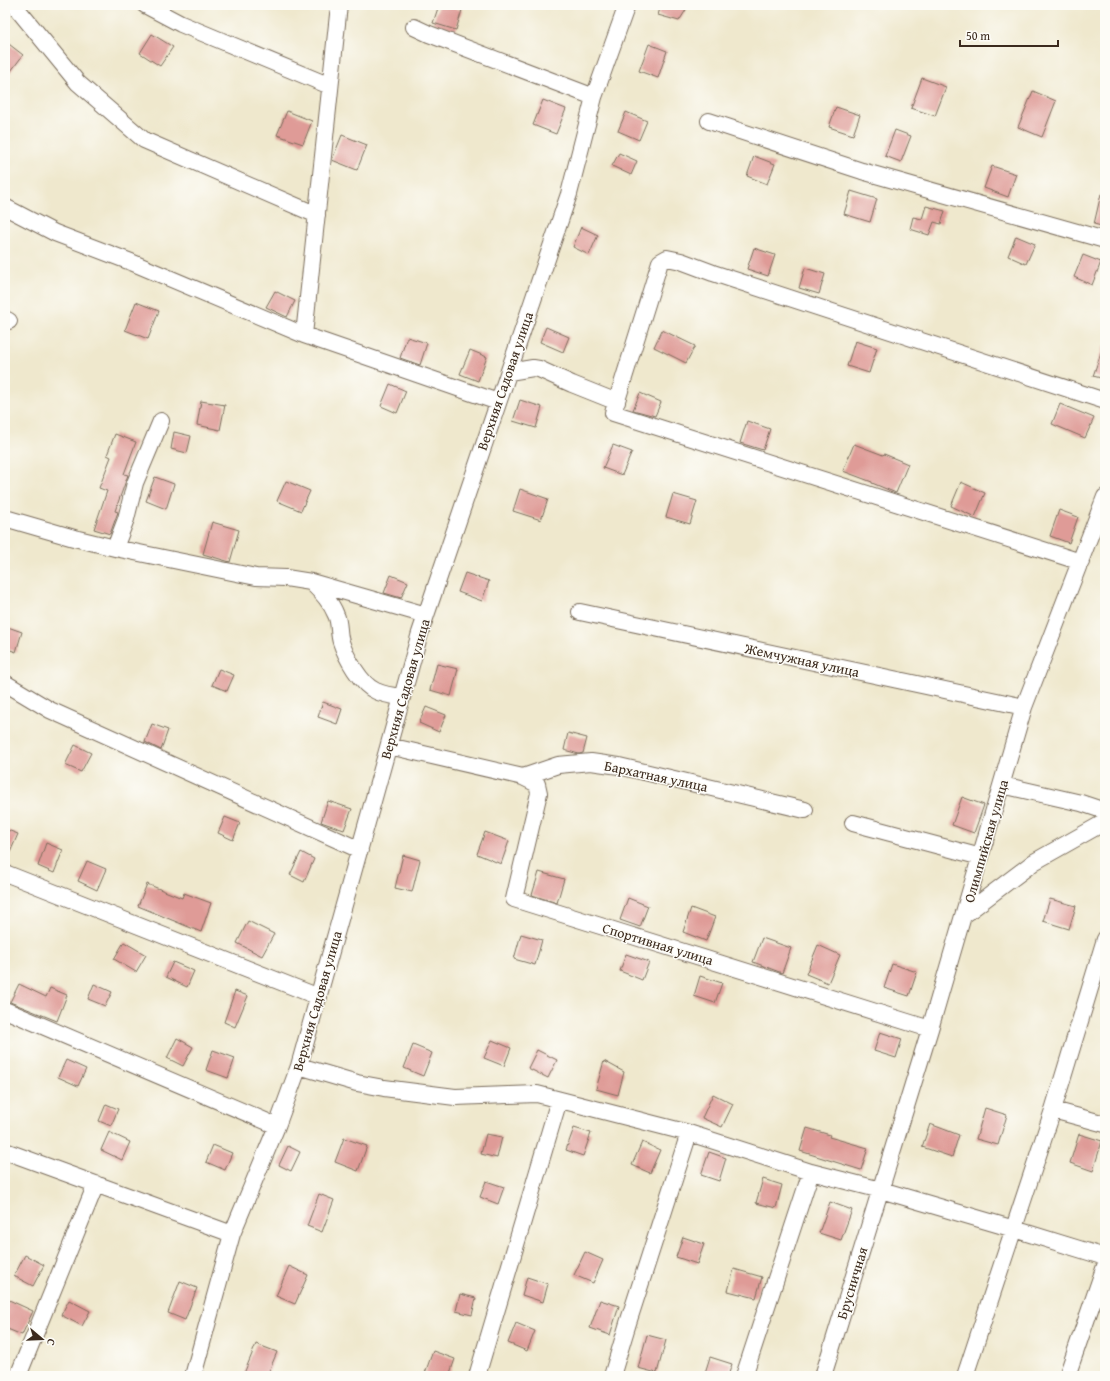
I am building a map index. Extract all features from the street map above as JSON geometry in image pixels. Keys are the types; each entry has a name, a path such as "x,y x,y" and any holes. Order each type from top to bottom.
{"street":[{"path":"14,5 78,83 144,140 317,215"},
{"path":"145,5 180,24 330,86"},
{"path":"304,335 338,5"},
{"name":"Верхняя Садовая улица","path":"193,1376 232,1234 277,1126 299,1066 426,615 569,194 594,97 627,5"},
{"path":"414,27 594,97"},
{"path":"709,121 862,171 1105,240"},
{"path":"5,207 55,233 131,262 304,335 498,402"},
{"path":"1081,562 613,413 660,262 667,258 681,261 713,273 1105,400"},
{"path":"509,372 533,368 539,369 617,402"},
{"path":"115,548 126,520 136,483 161,421"},
{"name":"Олимпийская улица","path":"881,1190 964,915 1024,707 1105,497"},
{"path":"5,518 115,548 256,577 286,578 311,582 426,615"},
{"path":"311,582 330,602 337,616 344,649 356,672 374,691 402,697"},
{"name":"Жемчужная улица","path":"580,612 1024,707"},
{"path":"5,683 50,710 360,850"},
{"path":"389,746 523,777"},
{"name":"Бархатная улица","path":"523,777 558,765 592,762 619,766 806,810"},
{"name":"Спортивная улица","path":"523,777 537,784 539,793 514,899 930,1029"},
{"path":"1002,785 1081,803 1105,811"},
{"path":"964,915 1034,862 1105,822"},
{"path":"853,823 981,856"},
{"path":"5,873 319,997"},
{"path":"966,1376 1053,1110 1105,938"},
{"path":"5,1010 277,1126"},
{"path":"299,1066 357,1083 455,1097 537,1094 688,1133 811,1172 881,1190 1014,1229 1105,1258"},
{"path":"477,1376 559,1100"},
{"path":"1053,1110 1105,1124"},
{"path":"612,1376 688,1133"},
{"path":"5,1151 232,1234"},
{"path":"744,1376 811,1172"},
{"path":"18,1376 96,1184"},
{"name":"Брусничная","path":"823,1376 881,1190"},
{"path":"1067,1376 1105,1266"}],"building":[{"path":"439,5 462,10 456,30 433,23"},
{"path":"661,5 689,5 679,21 658,15"},
{"path":"152,34 173,47 160,66 140,53"},
{"path":"5,41 23,55 5,79"},
{"path":"649,44 667,51 658,78 639,71"},
{"path":"922,78 946,87 935,116 911,108"},
{"path":"1033,91 1056,101 1042,137 1018,127"},
{"path":"543,100 566,109 556,134 533,125"},
{"path":"836,107 860,115 853,135 829,127"},
{"path":"287,111 312,121 303,144 277,135"},
{"path":"626,112 647,121 639,140 618,131"},
{"path":"895,130 911,136 901,162 885,156"},
{"path":"342,135 367,145 357,170 332,160"},
{"path":"619,153 637,161 631,175 612,166"},
{"path":"754,156 775,164 767,184 747,176"},
{"path":"992,166 1016,174 1008,197 984,188"},
{"path":"851,191 877,199 870,222 844,214"},
{"path":"1101,194 1105,194 1105,227 1094,224"},
{"path":"926,206 945,211 941,224 934,222 929,235 910,229 913,217 922,219"},
{"path":"581,227 598,235 589,255 573,247"},
{"path":"1016,236 1035,244 1026,264 1008,256"},
{"path":"754,248 775,255 768,276 747,269"},
{"path":"1083,255 1101,262 1092,285 1074,277"},
{"path":"805,268 825,274 819,294 799,288"},
{"path":"275,291 295,301 287,317 266,307"},
{"path":"136,302 159,311 148,339 125,330"},
{"path":"546,327 569,337 563,352 540,342"},
{"path":"662,330 695,346 686,363 654,347"},
{"path":"407,337 427,343 420,365 400,358"},
{"path":"855,341 877,348 869,373 847,366"},
{"path":"1103,347 1105,347 1105,379 1093,376"},
{"path":"470,350 487,357 478,381 460,374"},
{"path":"390,384 406,391 397,413 381,406"},
{"path":"640,393 661,402 655,416 633,410"},
{"path":"520,400 542,407 536,428 513,421"},
{"path":"201,401 225,405 220,430 197,425"},
{"path":"1060,404 1094,418 1085,438 1052,424"},
{"path":"747,421 770,429 763,450 740,443"},
{"path":"174,432 191,436 187,453 171,449"},
{"path":"115,434 136,442 124,474 128,475 115,511 118,512 110,534 94,529 107,491 99,488 111,457 107,455"},
{"path":"854,444 908,464 896,493 843,471"},
{"path":"613,445 632,452 622,475 603,468"},
{"path":"155,477 174,484 166,509 146,501"},
{"path":"286,481 310,491 301,511 277,501"},
{"path":"961,482 985,493 975,517 951,506"},
{"path":"520,489 548,499 541,520 513,511"},
{"path":"673,494 697,501 690,524 666,517"},
{"path":"1059,510 1078,517 1069,543 1050,536"},
{"path":"212,522 239,530 230,562 203,554"},
{"path":"465,573 489,581 482,601 458,592"},
{"path":"391,575 408,582 401,598 384,593"},
{"path":"5,626 22,632 16,652 5,648"},
{"path":"437,664 458,669 451,696 430,690"},
{"path":"219,669 234,675 227,691 212,685"},
{"path":"323,702 342,709 337,724 318,717"},
{"path":"426,707 446,715 439,732 419,723"},
{"path":"152,724 168,730 161,750 145,742"},
{"path":"568,733 587,738 583,753 579,754 564,750"},
{"path":"75,745 91,753 81,772 65,765"},
{"path":"962,797 984,805 974,833 952,825"},
{"path":"328,801 352,809 344,830 321,822"},
{"path":"225,817 240,823 233,840 218,833"},
{"path":"5,829 18,834 5,864"},
{"path":"485,832 509,841 501,864 477,854"},
{"path":"46,843 63,850 54,873 38,866"},
{"path":"301,852 314,859 304,882 290,875"},
{"path":"403,855 420,860 412,892 395,888"},
{"path":"87,861 106,869 97,890 78,881"},
{"path":"539,872 564,879 557,903 532,895"},
{"path":"147,884 182,898 184,893 211,903 201,932 138,906"},
{"path":"628,898 648,906 640,927 620,920"},
{"path":"1050,899 1076,906 1069,929 1043,921"},
{"path":"691,908 715,917 706,941 683,932"},
{"path":"248,921 274,934 262,956 237,943"},
{"path":"521,934 542,940 535,965 514,959"},
{"path":"762,938 791,948 782,973 753,962"},
{"path":"124,942 146,955 136,972 114,959"},
{"path":"818,945 840,955 828,983 806,974"},
{"path":"626,954 649,962 642,980 620,971"},
{"path":"173,962 194,971 187,987 166,977"},
{"path":"892,964 917,972 909,996 884,988"},
{"path":"700,976 722,983 715,1003 694,996"},
{"path":"19,984 46,997 50,988 67,995 57,1021 10,1002"},
{"path":"94,984 112,992 105,1006 88,999"},
{"path":"235,991 248,996 235,1027 224,1022"},
{"path":"880,1032 902,1039 896,1058 874,1051"},
{"path":"177,1038 193,1047 183,1066 167,1058"},
{"path":"492,1040 511,1048 504,1066 484,1058"},
{"path":"413,1045 432,1053 423,1076 404,1068"},
{"path":"213,1050 235,1058 228,1078 206,1070"},
{"path":"537,1050 557,1060 548,1078 528,1068"},
{"path":"66,1060 86,1069 78,1086 58,1077"},
{"path":"604,1061 624,1072 618,1095 596,1089"},
{"path":"713,1094 733,1104 722,1127 702,1118"},
{"path":"106,1104 118,1109 111,1126 99,1121"},
{"path":"985,1108 1007,1115 998,1145 976,1139"},
{"path":"930,1124 959,1135 952,1157 922,1147"},
{"path":"574,1128 591,1133 583,1156 566,1150"},
{"path":"807,1128 830,1135 829,1137 868,1148 861,1170 800,1151"},
{"path":"109,1132 130,1142 122,1160 101,1150"},
{"path":"486,1134 502,1137 497,1158 481,1154"},
{"path":"1079,1134 1102,1141 1093,1171 1070,1163"},
{"path":"344,1138 367,1146 358,1171 335,1162"},
{"path":"642,1142 660,1150 650,1173 632,1165"},
{"path":"213,1145 232,1153 225,1170 206,1162"},
{"path":"288,1146 300,1152 291,1171 279,1165"},
{"path":"709,1152 726,1158 719,1181 701,1175"},
{"path":"763,1179 782,1185 776,1208 756,1203"},
{"path":"486,1181 504,1187 498,1204 480,1197"},
{"path":"319,1194 334,1200 322,1232 307,1226"},
{"path":"830,1202 852,1210 841,1240 819,1233"},
{"path":"683,1237 704,1244 697,1264 676,1257"},
{"path":"585,1252 603,1260 593,1283 574,1275"},
{"path":"25,1255 44,1265 33,1286 14,1276"},
{"path":"289,1266 308,1275 295,1304 276,1296"},
{"path":"734,1269 762,1277 756,1298 728,1291"},
{"path":"527,1277 548,1284 543,1302 522,1295"},
{"path":"180,1281 197,1288 185,1320 168,1313"},
{"path":"460,1294 476,1298 472,1315 456,1311"},
{"path":"9,1300 33,1311 22,1335 5,1328 5,1309"},
{"path":"69,1300 90,1311 82,1326 61,1315"},
{"path":"600,1300 619,1306 610,1335 590,1328"},
{"path":"516,1323 535,1331 527,1351 508,1343"},
{"path":"647,1335 666,1340 657,1373 638,1368"},
{"path":"256,1344 277,1352 267,1376 243,1376"},
{"path":"433,1351 455,1359 449,1376 424,1376"},
{"path":"710,1357 732,1364 728,1376 704,1376"}]}
